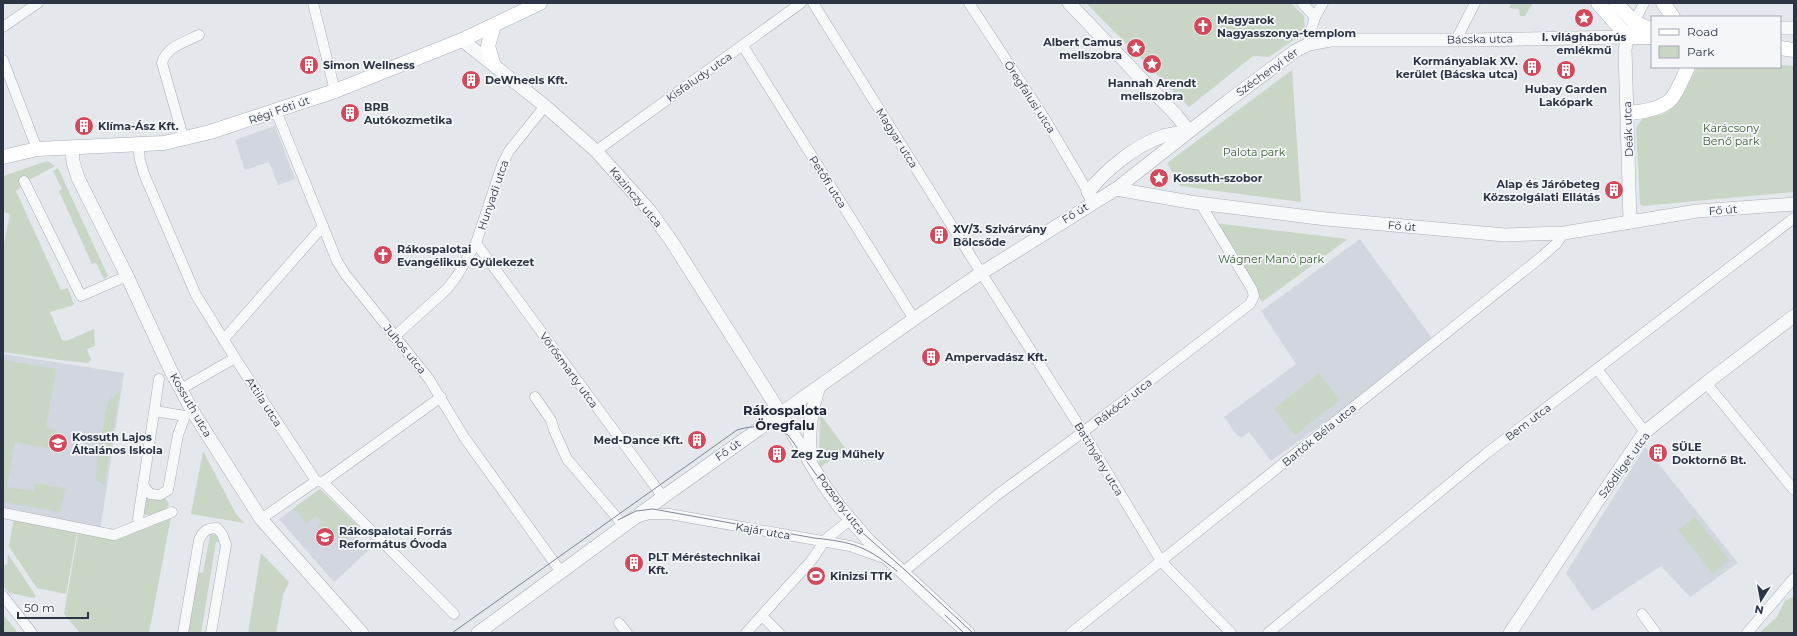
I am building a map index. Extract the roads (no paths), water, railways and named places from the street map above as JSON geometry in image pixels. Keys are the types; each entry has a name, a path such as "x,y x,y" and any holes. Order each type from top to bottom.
{"main road":[{"name":"Régi Fóti út","path":"3,157 37,149 138,145 184,140 276,111 335,90 462,40 540,3"},
{"path":"1598,3 1628,37"},
{"path":"1616,3 1634,22 1651,30"},
{"path":"1663,3 1672,16"},
{"path":"492,63 488,46 494,25"},
{"name":"Bácska utca","path":"1628,37 1651,37"},
{"path":"1781,48 1794,50"},
{"path":"1628,113 1641,112 1667,103 1672,97 1687,68"}],"street":[{"path":"3,27 38,3"},
{"path":"313,3 335,90"},
{"name":"Kisfaludy utca","path":"596,151 801,3"},
{"name":"Magyar utca","path":"813,3 981,273"},
{"name":"Öregfalusi utca","path":"969,3 1045,119 1091,197"},
{"path":"1069,3 1189,131"},
{"path":"1302,3 1315,17"},
{"name":"Széchenyi tér","path":"1116,189 1189,131 1290,55 1309,44 1315,17 1323,3"},
{"path":"1456,40 1475,3"},
{"path":"1628,37 1644,3"},
{"path":"1781,28 1794,28"},
{"path":"184,140 162,63 163,57 168,51 199,35"},
{"name":"Bácska utca","path":"1309,44 1330,40 1456,40 1628,37"},
{"name":"Deák utca","path":"1628,37 1625,49 1630,222"},
{"name":"Kazinczy utca","path":"462,40 545,106 596,151 650,211 780,413"},
{"name":"Petőfi utca","path":"743,46 914,318"},
{"path":"3,60 37,149"},
{"name":"Hunyadi utca","path":"394,337 447,290 457,276 476,243 508,151 545,106"},
{"name":"Juhos utca","path":"276,111 337,261 345,274 429,379 464,437 562,572"},
{"name":"Széchenyi tér","path":"1091,197 1099,179 1115,165 1145,144 1163,136 1189,131"},
{"name":"Attila utca","path":"138,145 144,174 187,277 196,295 235,358 320,481 454,614"},
{"name":"Kossuth utca","path":"72,147 73,162 78,178 181,389 189,414 261,519 362,633"},
{"path":"25,184 81,296 127,276"},
{"name":"Fő út","path":"478,633 780,413 819,387 914,318 1091,197 1116,189 1162,198 1326,219 1505,235 1564,233 1697,212 1794,204"},
{"name":"Rákóczi utca","path":"903,572 997,495 1083,432 1250,304 1254,296 1252,289 1200,203"},
{"name":"Bem utca","path":"1268,633 1487,453 1794,218"},
{"path":"224,339 323,226"},
{"name":"Bartók Béla utca","path":"1071,633 1540,258 1556,244 1564,233"},
{"name":"Vörösmarty utca","path":"476,243 663,497"},
{"name":"Batthyány utca","path":"981,273 1083,432 1161,561 1231,633"},
{"name":"Sződliget utca","path":"1510,633 1645,432 1794,316"},
{"path":"181,389 235,358"},
{"path":"1597,369 1645,432"},
{"name":"Kossuth utca","path":"138,520 159,379"},
{"path":"1706,383 1794,490"},
{"path":"811,464 808,442 809,426 812,409 819,387"},
{"path":"535,397 552,420 554,430 567,459 629,522"},
{"path":"261,519 320,481 441,398"},
{"path":"143,485 150,494 160,495 168,490 178,436 189,414 155,411"},
{"name":"Pozsony utca","path":"780,413 811,464 850,520 891,561 968,633"},
{"path":"3,513 114,534 172,512"},
{"name":"Kajár utca","path":"629,522 650,514 664,513 850,546 891,561"},
{"path":"746,633 811,561 824,542 850,520"},
{"path":"183,633 198,540 202,532 208,528 217,528 222,534 226,545 211,633"},
{"path":"1747,633 1794,578"},
{"path":"3,596 32,633"},
{"path":"1642,614 1656,633"},
{"path":"762,616 779,633"},
{"path":"619,623 627,633"}],"tram line":[{"path":"452,633 737,430 750,427 776,429 788,435 849,521 973,633"},
{"path":"618,520 636,511 653,509 814,538 839,541 867,551 897,571"},
{"path":"945,615 964,633"}],"place":[{"name":"I. világháborús emlékmű","path":"1584,18"},
{"name":"Magyarok Nagyasszonya-templom","path":"1203,26"},
{"name":"Albert Camus mellszobra","path":"1136,48"},
{"name":"Hannah Arendt mellszobra","path":"1152,64"},
{"name":"Simon Wellness","path":"309,65"},
{"name":"Kormányablak XV. kerület (Bácska utca)","path":"1532,67"},
{"name":"Hubay Garden Lakópark","path":"1566,70"},
{"name":"DeWheels Kft.","path":"471,80"},
{"name":"BRB Autókozmetika","path":"350,113"},
{"name":"Klíma-Ász Kft.","path":"84,126"},
{"name":"Kossuth-szobor","path":"1159,178"},
{"name":"Alap és Járóbeteg Közszolgálati Ellátás","path":"1614,190"},
{"name":"XV/3. Szivárvány Bölcsőde","path":"939,235"},
{"name":"Rákospalotai Evangélikus Gyülekezet","path":"383,255"},
{"name":"Ampervadász Kft.","path":"931,357"},
{"name":"Med-Dance Kft.","path":"697,440"},
{"name":"Kossuth Lajos Általános Iskola","path":"58,443"},
{"name":"SÜLE Doktornő Bt.","path":"1658,453"},
{"name":"Zeg Zug Műhely","path":"777,454"},
{"name":"Rákospalotai Forrás Református Óvoda","path":"325,537"},
{"name":"PLT Méréstechnikai Kft.","path":"634,563"},
{"name":"Kinizsi TTK","path":"816,576"}],"district":[{"name":"Rákospalota Öregfalu","path":"785,418"}],"park label":[{"name":"Karácsony Benő park","path":"1731,134"},
{"name":"Palota park","path":"1254,152"},
{"name":"Wágner Manó park","path":"1271,259"}]}
